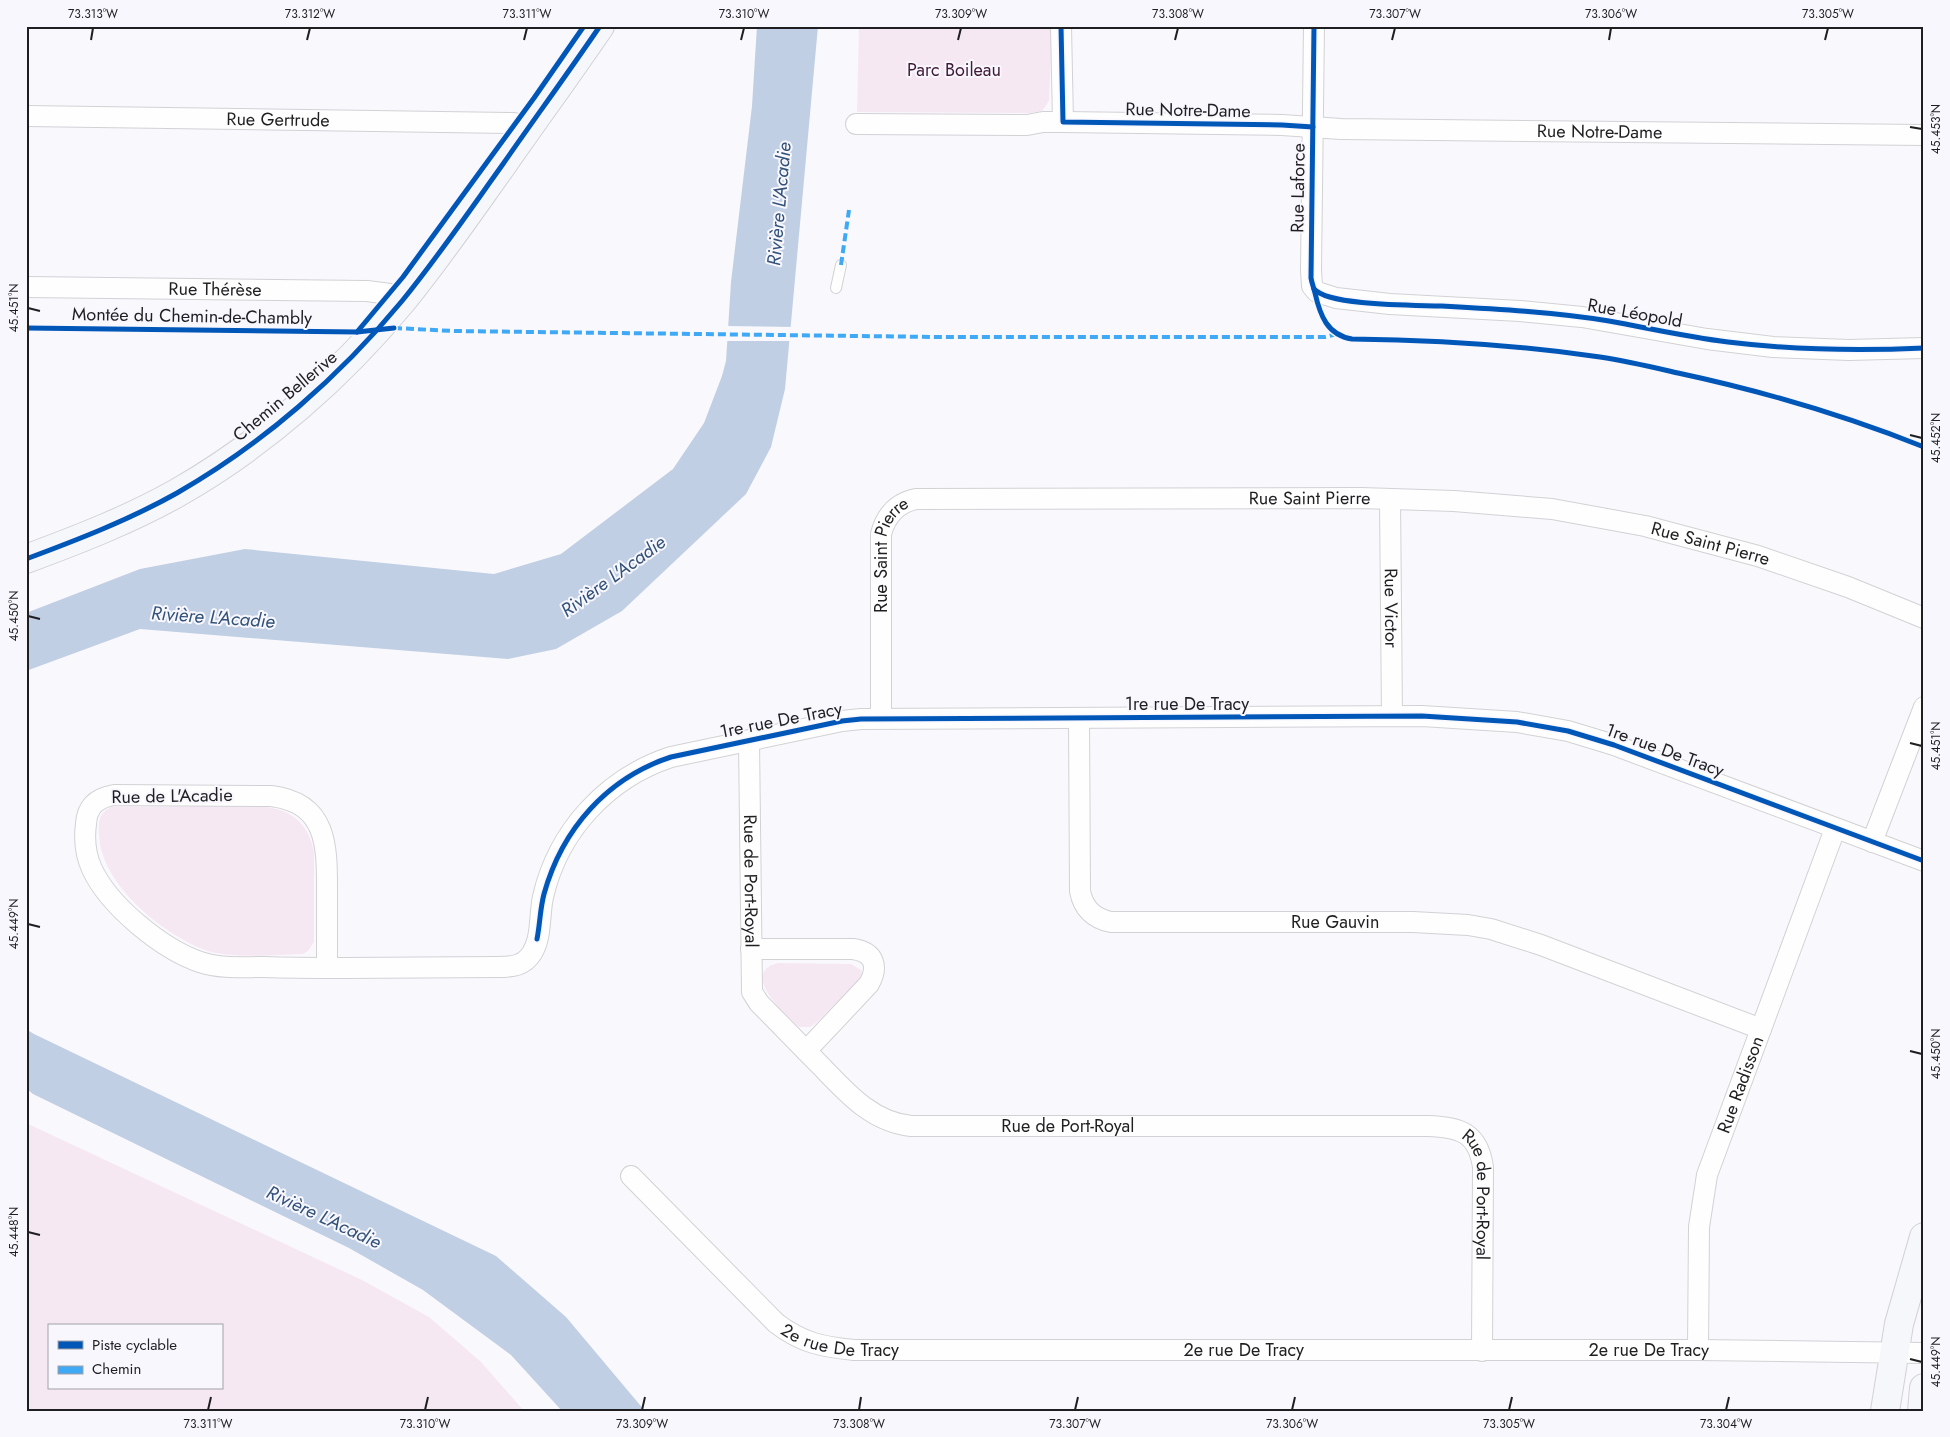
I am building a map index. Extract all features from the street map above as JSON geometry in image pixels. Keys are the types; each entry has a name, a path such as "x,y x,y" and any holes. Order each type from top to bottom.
{"street":[{"name":"Chemin Bellerive","path":"26,559 138,514 178,493 231,459 287,416 334,374 377,330 402,300 528,129 600,26"},
{"path":"1061,26 1062,122"},
{"name":"Rue Laforce","path":"1314,26 1310,270 1314,289"},
{"name":"Rue Gertrude","path":"26,116 305,118 512,123 520,124 528,129"},
{"name":"Rue Notre-Dame","path":"856,124 1028,125 1062,122 1282,124 1313,127 1924,135"},
{"name":"Rue Thérèse","path":"26,287 367,291 390,294 402,300"},
{"name":"Rue Léopold","path":"1314,289 1321,294 1336,298 1390,304 1520,311 1582,317 1707,339 1765,346 1849,350 1924,348"},
{"name":"Rue Saint Pierre","path":"881,718 881,534 888,516 903,503 922,498 1390,499 1454,501 1528,507 1645,526 1713,543 1786,565 1848,587 1924,618"},
{"name":"Rue Victor","path":"1390,499 1392,716"},
{"path":"1872,842 1924,707"},
{"name":"1re rue De Tracy","path":"537,939 544,896 555,862 573,830 604,794 627,777 658,761 842,721 881,718 1392,716 1517,722 1568,731 1614,745 1924,861"},
{"name":"Rue Gauvin","path":"1079,718 1080,891 1085,907 1101,919 1111,922 1432,923 1484,928 1541,945 1761,1029"},
{"name":"Rue de Port-Royal","path":"749,740 751,984 755,998 843,1089 867,1110 893,1123 906,1126 1428,1126 1446,1127 1462,1131 1471,1138 1478,1148 1483,1167 1482,1351"},
{"name":"Rue de L'Acadie","path":"327,968 326,847 318,824 298,804 266,795 114,795 101,798 89,809 86,825 86,845 96,876 122,908 150,933 168,946 193,959 216,966 327,968 510,967 527,959 537,939"},
{"name":"Rue Radisson","path":"1698,1350 1698,1240 1704,1189 1714,1155 1835,828"},
{"path":"752,949 853,949 860,950 870,956 873,961 874,972 869,984 806,1051"},
{"name":"2e rue De Tracy","path":"631,1176 776,1323 795,1336 826,1346 854,1350 1698,1350 1924,1353"},
{"path":"1885,1411 1893,1353 1902,1309 1924,1238"},
{"path":"1922,1411 1924,1388"}],"lane":[{"path":"836,288 841,266"}],"green space":[{"name":"Parc Boileau","path":"859,26 1052,26 1049,101 1042,111 1029,113 857,112"},
{"path":"257,806 278,810 295,818 302,824 311,841 314,852 314,942 308,951 303,954 227,955 205,950 188,942 170,932 136,904 110,871 102,853 99,822 104,812 111,807"},
{"path":"778,963 851,964 861,970 862,975 816,1023 810,1027 799,1027 776,1004 764,984 763,976 767,968"},
{"path":"26,1123 362,1280 429,1317 481,1362 524,1411 26,1411"}],"water":[{"name":"Rivière L'Acadie","path":"757,26 818,26 785,389 771,447 746,494 622,611 556,649 508,659 140,629 26,671 26,613 140,569 245,549 494,574 561,554 673,469 704,423 726,361 731,282 752,106"},
{"name":"Rivière L'Acadie","path":"26,1029 496,1256 566,1317 645,1411 562,1411 511,1355 423,1290 349,1248 33,1094 26,1088"}],"pier":[{"path":"726,326 794,327 793,341 725,341"}],"marked path":[{"path":"841,265 849,210"},
{"path":"394,328 453,331 940,337 1325,337 1337,334"}],"cycle path":[{"path":"357,332 403,277 534,98 584,26"},
{"path":"26,559 122,521 177,493 240,453 326,382 378,329 428,268 600,26"},
{"path":"1061,26 1063,122 1313,127"},
{"path":"1314,26 1311,278 1322,316 1336,333 1352,339 1507,346 1620,360 1772,396 1864,424 1924,447"},
{"path":"1314,289 1323,295 1354,302 1567,315 1698,338 1752,345 1826,349 1924,348"},
{"name":"Montée du Chemin-de-Chambly","path":"26,328 357,332 394,328"},
{"path":"537,939 544,894 562,848 590,809 607,792 627,778 648,766 671,757 842,721 861,719 1422,716 1517,722 1568,731 1614,745 1924,861"}]}
